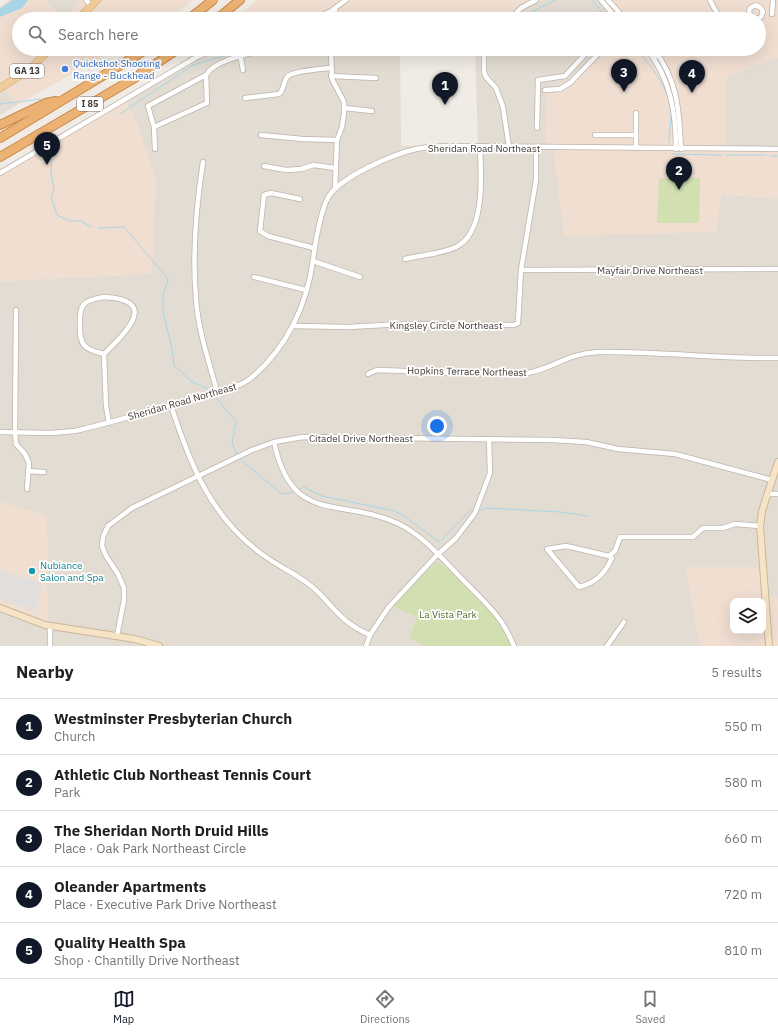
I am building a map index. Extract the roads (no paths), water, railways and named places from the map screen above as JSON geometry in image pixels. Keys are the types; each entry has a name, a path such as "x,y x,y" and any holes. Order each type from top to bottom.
{"highway":[{"path":"198,12 213,0"},
{"path":"226,12 240,0"},
{"name":"I 85","path":"0,138 135,56"},
{"name":"I 85","path":"0,158 133,79 168,56"},
{"path":"0,124 46,103 63,100"}],"main road":[{"path":"83,12 91,2"},
{"name":"GA 13","path":"0,88 30,69 43,56"},
{"path":"769,646 760,526 778,462"},
{"path":"0,608 50,627 117,636 159,646"}],"street":[{"path":"327,12 346,0"},
{"path":"517,12 521,8 536,0"},
{"path":"601,0 611,12"},
{"path":"608,0 619,12"},
{"path":"710,0 716,12"},
{"path":"772,14 773,0"},
{"path":"0,173 144,90 199,56"},
{"path":"154,127 207,103 206,75 208,70 240,56 243,70"},
{"path":"331,56 331,76 334,85 340,92 344,108 342,127 337,140 334,189"},
{"path":"484,56 484,72 486,77 496,88 503,107 508,132 509,147"},
{"path":"537,128 538,80 565,76 571,72 584,56"},
{"path":"549,79 547,89 560,89 570,83 595,56"},
{"path":"656,56 653,58 664,78 673,104 678,149"},
{"path":"659,56 670,75 679,106 678,149"},
{"path":"245,98 279,94 282,91 286,79 291,74 330,68"},
{"path":"156,149 154,127 148,106 206,75"},
{"path":"331,76 376,78"},
{"path":"344,108 372,111"},
{"path":"636,113 636,148"},
{"path":"261,135 337,140"},
{"path":"595,135 636,135"},
{"name":"Sheridan Road Northeast","path":"0,432 58,433 109,423 217,391 250,379 265,366 279,349 299,313 306,290 313,261 314,248 328,196 334,189 355,175 402,153 421,148 447,146 778,149"},
{"path":"405,259 454,248 469,236 476,219 480,194 480,146"},
{"name":"Kingsley Circle Northeast","path":"293,326 349,327 445,324 514,325 518,323 521,270 536,180 536,147"},
{"path":"203,162 194,233 196,299 200,326 217,391"},
{"path":"264,166 286,170 301,169 314,165 335,168"},
{"path":"300,199 271,193 264,195 260,231 268,236 314,248"},
{"path":"313,261 360,277"},
{"name":"Mayfair Drive Northeast","path":"521,270 778,269"},
{"path":"254,277 306,290"},
{"path":"104,354 88,349 81,340 80,308 83,304 94,298 116,298 124,300 133,309 134,322 104,354 106,406 109,423"},
{"path":"16,310 15,433 16,444 25,454 29,463 27,489"},
{"name":"Hopkins Terrace Northeast","path":"368,374 377,370 532,372 579,354 598,352 678,353 738,359 778,358"},
{"path":"171,405 182,440 210,501 235,531 266,557 315,589 343,618 370,636"},
{"name":"Citadel Drive Northeast","path":"117,636 124,600 124,588 118,574 104,551 102,543 104,533 112,523 132,508 252,450 274,442 303,437 573,441 618,449 675,454 772,480"},
{"path":"366,646 370,636 388,608 437,555 456,538 476,511 490,473 489,440"},
{"path":"274,442 284,476 302,496 318,503 379,517 399,524 415,535 437,555 499,619 514,646"},
{"path":"28,471 44,472"},
{"path":"768,494 778,494"},
{"path":"609,556 612,558 606,571 590,584 579,587 547,549 566,546 609,556 616,551 620,537 693,537 703,528 723,528 735,524 760,526"},
{"path":"607,646 624,622"},
{"path":"50,627 50,646"}],"water":[{"path":"13,0 28,0 22,8 0,17 0,8"}],"waterway":[{"path":"532,12 555,0"},
{"path":"592,0 602,12"},
{"path":"120,114 193,65 224,56"},
{"path":"642,56 653,69 663,85 669,101 671,110 669,142"},
{"path":"0,104 41,99"},
{"path":"53,146 51,173 54,189 51,197 57,215 70,221 81,221 91,227"},
{"path":"673,154 721,155"},
{"path":"727,155 766,155"},
{"path":"771,156 778,156"},
{"path":"98,228 124,227 165,275 168,280 163,299 163,307 172,348 174,365 191,381 210,390"},
{"path":"215,397 236,421 232,443 237,454"},
{"path":"241,460 282,494 292,492"},
{"path":"299,489 304,487 322,496 395,511 439,542 472,509"},
{"path":"480,510 486,508 561,512 588,516"}],"place":[{"name":"Quickshot Shooting Range - Buckhead","path":"65,69"},
{"name":"The Sheridan North Druid Hills","path":"624,92"},
{"name":"Oleander Apartments","path":"692,93"},
{"name":"Westminster Presbyterian Church","path":"445,105"},
{"name":"Quality Health Spa","path":"47,165"},
{"name":"Athletic Club Northeast Tennis Court","path":"679,190"},
{"name":"Nubiance Salon and Spa","path":"32,571"}],"park label":[{"name":"La Vista Park","path":"448,614"}]}
